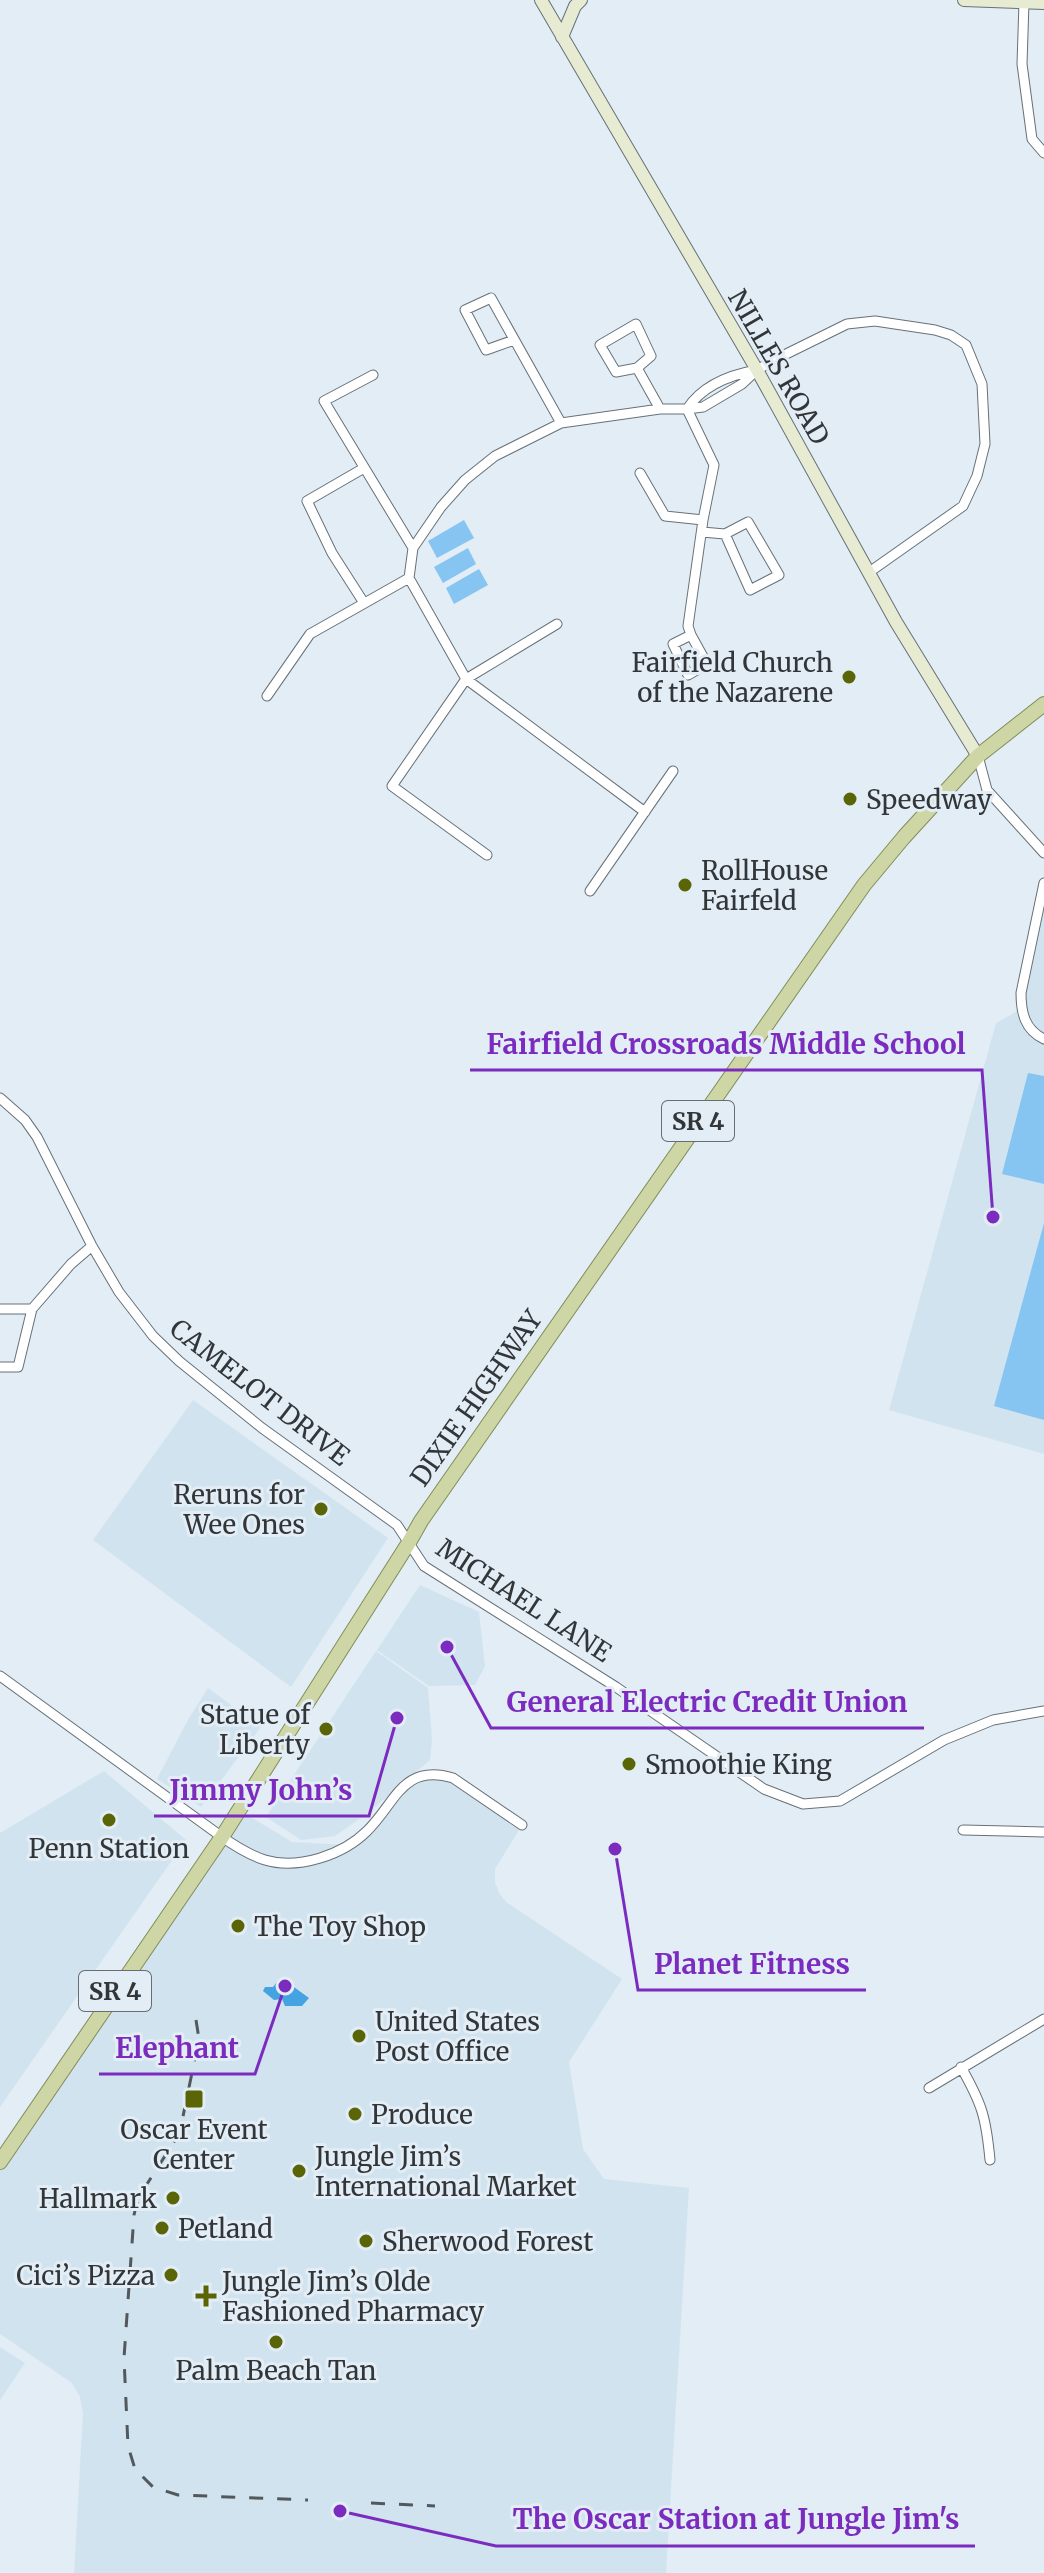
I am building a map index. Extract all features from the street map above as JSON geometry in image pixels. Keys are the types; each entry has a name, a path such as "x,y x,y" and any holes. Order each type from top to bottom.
{"main road":[{"name":"DIXIE HIGHWAY","path":"0,2162 222,1837 425,1514 864,885 978,756 1044,704"}],"street":[{"name":"NILLES ROAD","path":"541,0 757,370 868,573 978,756"},
{"path":"562,37 575,6 581,0"},
{"path":"964,0 1044,3"},
{"path":"1024,2 1022,64 1032,139 1044,153"},
{"path":"514,340 486,350 465,310 491,298 561,423"},
{"path":"687,409 697,394 736,373 757,370 847,324 875,321 935,330 951,335 966,345 982,384 985,444 977,476 963,506 868,573"},
{"path":"636,324 651,356 637,368 616,372 600,345 636,324"},
{"path":"637,368 660,409"},
{"path":"373,375 324,401 413,548"},
{"path":"645,812 466,679 409,578 413,548 441,507 465,480 495,456 561,423 660,409 687,409"},
{"path":"687,409 714,465 688,626 691,635"},
{"path":"364,468 307,501 332,553 364,603"},
{"path":"640,473 665,516 703,520"},
{"path":"702,532 725,534 748,522 779,575 750,590 725,534"},
{"path":"267,696 310,634 409,578"},
{"path":"487,855 392,786 466,679 557,624"},
{"path":"978,756 987,790 1044,853"},
{"path":"590,891 673,771"},
{"path":"1044,883 1021,993 1021,1009 1028,1026 1044,1039"},
{"name":"CAMELOT DRIVE","path":"0,1098 25,1120 37,1137 92,1246 134,1314 160,1344 262,1428 397,1525 408,1544"},
{"path":"0,1367 18,1367 32,1309 71,1264 92,1246"},
{"path":"0,1309 32,1309"},
{"name":"MICHAEL LANE","path":"408,1544 424,1566 616,1687 764,1789 803,1804 840,1801 944,1740 993,1720 1044,1711"},
{"path":"0,1676 222,1837 267,1861 287,1863 316,1860 359,1839 402,1787 421,1777 440,1774 453,1778 522,1825"},
{"path":"963,1830 1044,1832"},
{"path":"929,2088 1044,2019"},
{"path":"961,2067 977,2095 987,2122 990,2160"}],"shaded area":[{"path":"464,520 474,538 437,558 428,541"},
{"path":"468,548 476,564 443,583 434,567"},
{"path":"479,569 488,585 454,604 446,588"},
{"path":"1044,883 1044,1454 889,1410 996,1023 1021,1009"},
{"path":"1028,1073 1044,1076 1044,1184 1002,1174"},
{"path":"1044,1223 1044,1420 994,1406"},
{"path":"193,1400 388,1538 291,1687 93,1540"},
{"path":"420,1585 479,1612 485,1666 475,1685 429,1686 377,1650"},
{"path":"376,1651 428,1688 432,1739 430,1760 368,1813 335,1836 301,1840 266,1817"},
{"path":"208,1688 261,1727 201,1807 157,1779"},
{"path":"104,1771 186,1840 0,2107 0,1833"},
{"name":"Jungle Jim’s International Market","path":"440,1774 522,1825 495,1869 495,1882 506,1902 622,1979 569,2062 583,2149 604,2179 689,2188 666,2573 74,2573 83,2413 80,2397 72,2383 0,2334 0,2162 239,1810 292,1842 350,1845 402,1787"},
{"path":"277,1982 287,1982 309,1998 302,2006 285,2006 282,1999 274,2000 263,1991"},
{"path":"0,2347 25,2363 0,2400"}],"railway":[{"path":"196,2020 199,2039 181,2126 138,2198 134,2215 124,2358 128,2446 135,2469 153,2487 178,2495 308,2500"},
{"path":"371,2503 435,2506"}],"place":[{"name":"Fairfield Church of the Nazarene","path":"849,677"},
{"name":"Speedway","path":"850,799"},
{"name":"RollHouse Fairfeld","path":"685,885"},
{"name":"Fairfield Crossroads Middle School","path":"993,1217"},
{"name":"Reruns for Wee Ones","path":"321,1509"},
{"name":"General Electric Credit Union","path":"447,1647"},
{"name":"Jimmy John’s","path":"397,1718"},
{"name":"Statue of Liberty","path":"326,1729"},
{"name":"Smoothie King","path":"629,1764"},
{"name":"Penn Station","path":"109,1820"},
{"name":"Planet Fitness","path":"615,1849"},
{"name":"The Toy Shop","path":"238,1926"},
{"name":"Elephant","path":"285,1986"},
{"name":"United States Post Office","path":"359,2036"},
{"name":"Oscar Event Center","path":"194,2099"},
{"name":"Produce","path":"355,2114"},
{"name":"Jungle Jim’s International Market","path":"299,2171"},
{"name":"Hallmark","path":"173,2198"},
{"name":"Petland","path":"162,2228"},
{"name":"Sherwood Forest","path":"366,2241"},
{"name":"Cici’s Pizza","path":"171,2275"},
{"name":"Jungle Jim’s Olde Fashioned Pharmacy","path":"206,2296"},
{"name":"Palm Beach Tan","path":"276,2342"},
{"name":"The Oscar Station at Jungle Jim's","path":"340,2511"}]}
